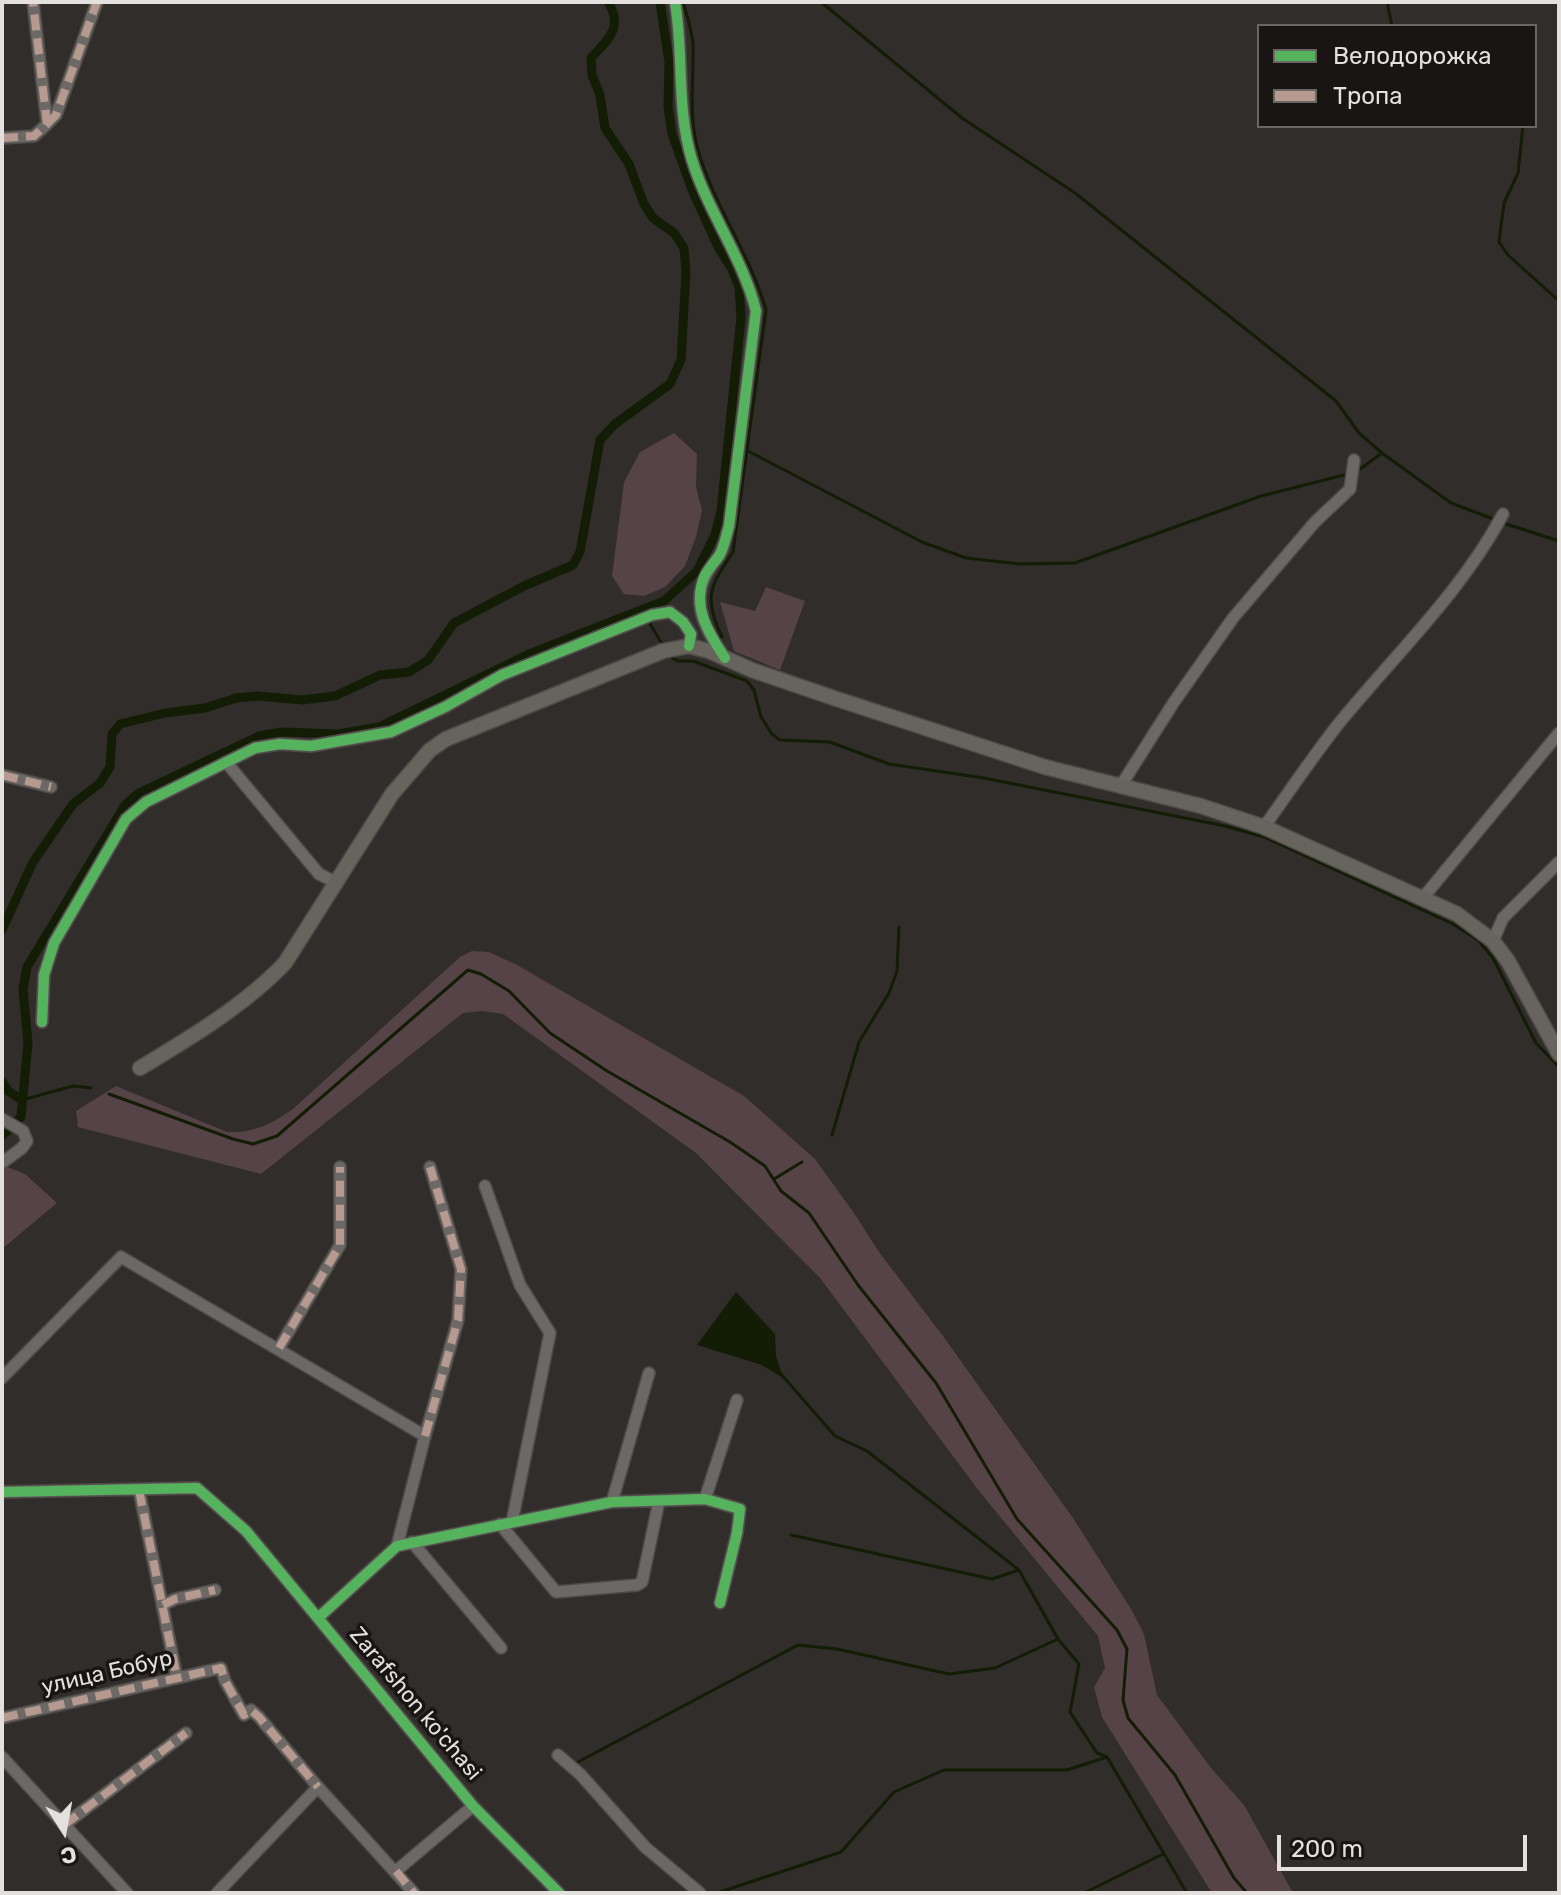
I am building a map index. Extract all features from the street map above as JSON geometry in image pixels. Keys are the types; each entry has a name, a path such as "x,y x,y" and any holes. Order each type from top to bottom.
{"main road":[{"path":"140,1068 268,981 301,941 392,794 430,750 446,739 690,640 725,658 866,709 1045,767 1201,806 1264,827 1457,914 1493,941 1508,961 1559,1054"}],"street":[{"path":"33,2 47,124"},
{"path":"2,138 34,136 56,115 97,2"},
{"path":"675,2 681,35 682,120 692,160 713,213 751,292 756,311 729,526 721,554 706,574 699,592 702,615 725,658"},
{"path":"1120,787 1233,618 1315,522 1350,489 1354,460"},
{"path":"1264,827 1338,724 1435,610 1490,539 1503,514"},
{"path":"42,1022 44,975 54,943 126,819 146,802 255,748 280,744 311,746 391,732 445,707 502,675 652,615 670,612 683,622 690,640 710,635"},
{"path":"1422,899 1559,733"},
{"path":"226,762 319,874 337,883"},
{"path":"2,775 51,787"},
{"path":"1493,941 1503,918 1559,862"},
{"path":"3,1162 27,1141 23,1131 4,1120"},
{"path":"279,1348 340,1245 340,1167"},
{"path":"397,1546 458,1320 461,1269 430,1167"},
{"path":"485,1186 520,1285 550,1333 506,1523 556,1592 637,1585 642,1582 659,1501"},
{"path":"2,1378 121,1257 425,1436"},
{"path":"612,1502 649,1373"},
{"path":"705,1499 737,1400"},
{"name":"Zarafshon ko'chasi","path":"2,1492 197,1488 246,1531 473,1806 559,1893"},
{"path":"139,1490 177,1678"},
{"path":"318,1618 397,1546 612,1502 705,1499 740,1509 720,1603"},
{"path":"412,1542 501,1648"},
{"path":"163,1605 175,1599 215,1590"},
{"name":"улица Бобур","path":"2,1718 221,1668 244,1715 251,1710 259,1717 318,1787"},
{"path":"64,1825 186,1733"},
{"path":"558,1755 581,1775 645,1847 700,1893"},
{"path":"2,1757 127,1893"},
{"path":"217,1893 318,1787 396,1871 410,1891"},
{"path":"396,1871 473,1806"}],"shaded area":[{"path":"674,433 697,454 696,487 702,510 696,537 685,566 665,587 644,596 624,594 612,576 624,482 640,452"},
{"path":"766,587 805,601 780,670 734,651 720,602 755,611"},
{"path":"472,951 489,952 517,965 744,1096 815,1159 1073,1518 1144,1634 1157,1695 1211,1768 1244,1805 1293,1893 1212,1893 1102,1717 1094,1687 1105,1668 1098,1636 979,1491 820,1278 696,1153 503,1014 482,1011 463,1013 261,1174 78,1127 76,1111 116,1086 227,1132 246,1131 270,1123 293,1109 460,957"},
{"path":"2,1165 25,1174 57,1203 2,1249"},
{"path":"736,1292 775,1334 776,1356 783,1378 762,1365 697,1345"}],"waterway":[{"path":"2,930 33,862 73,804 100,783 110,767 112,734 120,724 165,713 205,708 236,698 258,696 302,700 335,696 380,675 409,672 428,660 454,623 524,586 573,565 580,552 600,440 615,424 670,384 681,360 686,272 684,248 674,233 653,218 644,204 629,164 605,128 600,95 592,75 591,58 608,39 614,26 613,11 608,2"},
{"path":"2,1136 21,1117 28,1043 23,989 27,967 125,805 139,793 259,736 282,732 338,734 379,727 529,654 664,601 697,571 715,535 721,511 741,317 739,287 692,190 672,134 668,107 669,62 660,2"},
{"path":"683,2 693,44 692,110 698,150 766,310 733,552 719,574 712,593 712,612 722,637"},
{"path":"821,2 962,118 1075,193 1336,401 1359,433 1382,453 1451,503 1496,520"},
{"path":"1387,2 1392,24"},
{"path":"1523,128 1518,173 1504,203 1499,242 1508,255 1559,301"},
{"path":"748,451 922,542 966,558 1020,564 1075,563 1261,496 1348,474"},
{"path":"1356,472 1382,453"},
{"path":"1503,523 1559,541"},
{"path":"648,620 662,644"},
{"path":"671,657 678,661 693,661 747,681 754,690 761,717 780,740 830,742 889,764 984,778 1225,826 1264,837 1453,924 1478,940 1493,958 1536,1043 1559,1067"},
{"path":"832,1135 859,1042 889,993 897,971 899,927"},
{"path":"109,1094 233,1139 253,1144 277,1136 468,970 509,991 550,1033 607,1071 730,1142 765,1166 781,1191 809,1213 858,1285 936,1383 1017,1519 1117,1630 1127,1649 1123,1700 1128,1718 1175,1775 1234,1878 1247,1893"},
{"path":"2,1081 8,1091 22,1100"},
{"path":"22,1100 73,1086 91,1088"},
{"path":"774,1179 802,1162"},
{"path":"781,1374 835,1436 867,1451 1019,1570 1058,1639 1079,1664 1070,1712 1097,1753 1107,1757 1187,1893"},
{"path":"791,1535 992,1579 1019,1570"},
{"path":"578,1762 798,1645 837,1649 949,1674 995,1668 1058,1639"},
{"path":"720,1892 841,1852 894,1792 944,1770 1067,1770 1107,1757"},
{"path":"1084,1893 1163,1854"}],"marked path":[{"path":"2,138 34,136 47,124 33,2"},
{"path":"47,124 56,115 97,2"},
{"path":"2,775 51,787"},
{"path":"279,1348 340,1245 340,1167"},
{"path":"425,1436 458,1320 461,1269 430,1167"},
{"path":"139,1490 177,1678"},
{"path":"163,1605 175,1599 215,1590"},
{"path":"2,1718 221,1668 244,1715 251,1710 259,1717 318,1787"},
{"path":"64,1825 186,1733"},
{"path":"396,1871 414,1893"}],"cycle path":[{"path":"675,2 684,121 692,160 743,272 756,311 729,526 721,553 706,574 700,599 704,620 725,658"},
{"path":"42,1022 44,975 54,943 126,819 146,802 255,748 280,744 311,746 391,732 445,707 502,675 652,615 670,612 683,622 691,634 689,646"},
{"path":"2,1492 197,1488 246,1531 473,1806 559,1893"},
{"path":"318,1618 397,1546 612,1502 705,1499 740,1509 720,1603"}]}
